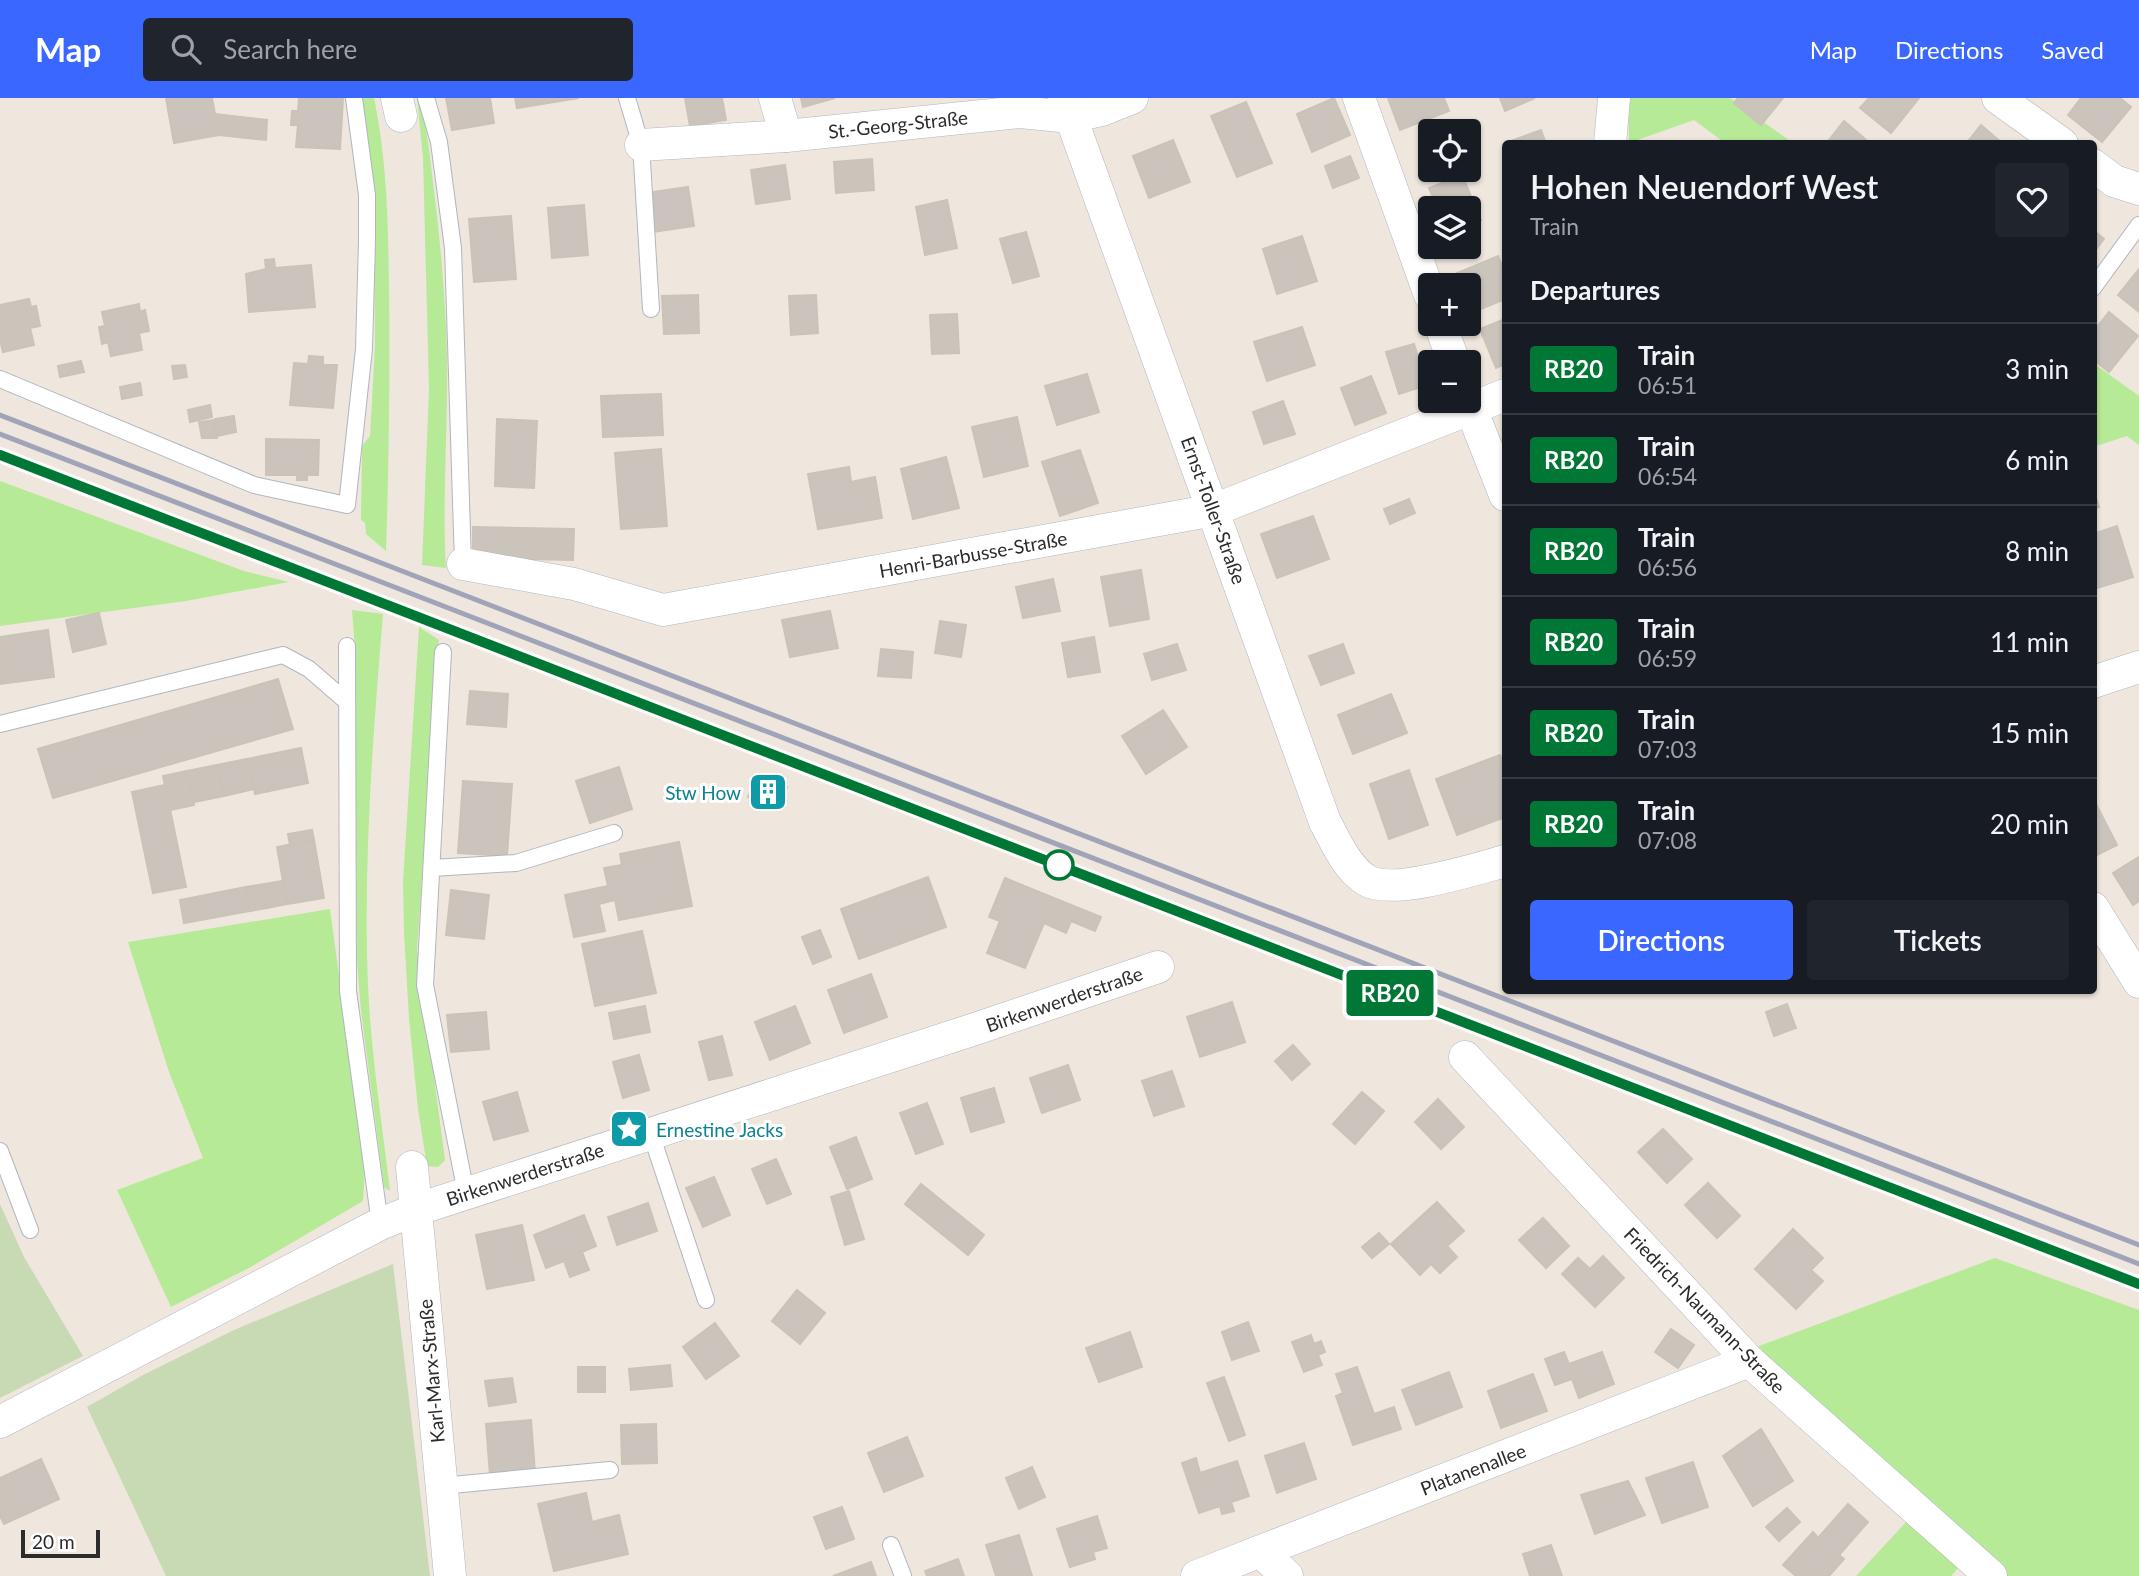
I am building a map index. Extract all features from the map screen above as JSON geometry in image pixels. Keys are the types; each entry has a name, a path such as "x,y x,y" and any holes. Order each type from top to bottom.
{"street":[{"path":"775,98 786,136"},
{"name":"St.-Georg-Straße","path":"641,145 786,136 1067,108 1102,110 1132,98"},
{"path":"1359,98 1422,273"},
{"path":"1610,140 1614,98"},
{"path":"1998,98 2056,140"},
{"name":"Ernst-Toller-Straße","path":"1067,108 1325,822 1346,860 1367,881 1401,886 1502,862"},
{"path":"2097,168 2114,181 2139,189"},
{"name":"Henri-Barbusse-Straße","path":"1481,402 1502,397"},
{"name":"Henri-Barbusse-Straße","path":"463,564 574,584 663,610 1214,510 1450,413"},
{"path":"1472,413 1502,488"},
{"path":"2097,681 2139,667"},
{"path":"2097,914 2139,982"},
{"name":"Birkenwerderstraße","path":"0,1422 380,1224 415,1210 1158,967"},
{"name":"Friedrich-Naumann-Straße","path":"1465,1057 1749,1361 1992,1576"},
{"name":"Karl-Marx-Straße","path":"412,1167 450,1576"},
{"name":"Platanenallee","path":"1197,1576 1749,1361"},
{"path":"1261,1552 1286,1576"}],"lane":[{"path":"0,379 254,485 347,505 364,349 367,241 367,195 354,98"},
{"path":"426,98 439,142 453,248 463,564"},
{"path":"627,98 641,145 651,309"},
{"path":"2097,283 2139,225"},
{"path":"347,646 348,991 380,1224"},
{"path":"443,653 425,985 466,1194"},
{"path":"0,724 283,655 309,668 347,702"},
{"path":"432,868 516,863 614,833"},
{"path":"651,1134 706,1300"},
{"path":"0,1150 30,1230"},
{"path":"441,1486 610,1470"},
{"path":"891,1545 903,1576"}],"green space":[{"path":"361,98 374,98 386,191 389,260 389,451 386,551 366,534 365,523 361,520 362,446 370,436 375,345 374,183"},
{"path":"417,98 428,143 444,297 447,361 446,568 422,565 429,389 423,158"},
{"path":"1628,98 1730,98 1789,140 1721,140 1694,120 1637,140 1629,140"},
{"path":"2097,366 2139,396 2139,445 2127,436 2097,446"},
{"path":"0,481 244,571 289,582 186,601 0,626"},
{"path":"352,610 383,614 370,800 367,939 372,1037 390,1191 384,1187 357,962 355,650"},
{"path":"419,627 439,640 417,949 445,1160 438,1167 427,1166 418,1109 404,933 403,882"},
{"path":"330,909 365,1169 363,1201 249,1268 171,1307 117,1190 203,1158 169,1072 128,942"},
{"path":"0,1204 24,1257 83,1356 0,1398"},
{"path":"1995,1258 2139,1310 2139,1576 2006,1576 1798,1396 1751,1349"},
{"path":"393,1264 430,1576 166,1576 87,1407 143,1375 234,1330"},
{"path":"1908,1520 1959,1567 1951,1576 1856,1576"}],"building":[{"path":"166,98 212,98 215,114 267,120 266,140 219,135 174,143"},
{"path":"299,98 343,98 340,149 296,147 298,125 291,125 292,111 298,111"},
{"path":"446,98 490,98 494,123 452,130"},
{"path":"515,98 579,98 517,108"},
{"path":"685,98 722,98 726,120 690,126"},
{"path":"801,98 835,98 803,107"},
{"path":"1334,98 1350,135 1312,152 1297,114"},
{"path":"1388,98 1444,98 1449,111 1428,119 1418,119 1418,123 1400,130"},
{"path":"1500,98 1535,98 1505,111"},
{"path":"1738,98 1783,98 1761,125 1734,103"},
{"path":"1869,98 1919,98 1891,133 1860,108"},
{"path":"2081,98 2120,98 2131,107 2102,142 2068,115"},
{"path":"1246,102 1272,163 1237,177 1211,116"},
{"path":"1844,121 1866,140 1829,140"},
{"path":"1981,125 1998,140 1969,140"},
{"path":"1541,130 1545,140 1514,140"},
{"path":"1173,140 1190,182 1149,198 1133,156"},
{"path":"1350,156 1359,178 1333,188 1325,166"},
{"path":"872,159 874,190 836,193 834,162"},
{"path":"785,165 790,199 756,204 751,170"},
{"path":"1444,182 1465,182 1471,196 1433,196 1429,188"},
{"path":"688,187 694,226 652,232 646,193"},
{"path":"947,200 957,248 925,255 916,207"},
{"path":"584,205 588,255 552,258 548,208"},
{"path":"511,216 516,279 474,282 469,219"},
{"path":"1026,232 1039,276 1013,283 1000,239"},
{"path":"2097,233 2104,239 2097,248"},
{"path":"1302,236 1317,281 1277,294 1263,249"},
{"path":"1498,256 1502,266 1502,300 1481,309 1481,273 1457,273"},
{"path":"274,259 275,268 311,265 315,307 249,312 246,274 266,269 265,260"},
{"path":"2139,269 2139,312 2118,295"},
{"path":"698,295 699,333 664,334 662,296"},
{"path":"816,295 818,333 791,335 789,296"},
{"path":"29,299 31,307 36,306 40,326 30,328 34,345 3,352 0,340 0,305"},
{"path":"139,304 140,312 145,310 149,331 139,333 142,350 111,356 108,342 102,344 99,327 105,326 102,312"},
{"path":"2109,312 2138,336 2109,372 2097,362 2097,327"},
{"path":"957,314 959,353 932,354 930,315"},
{"path":"1502,320 1502,365 1496,368 1481,329"},
{"path":"1302,327 1315,365 1267,381 1254,342"},
{"path":"1414,344 1418,357 1418,388 1399,394 1386,352"},
{"path":"309,356 323,357 323,365 337,365 333,408 290,405 294,363 308,364"},
{"path":"81,361 84,372 60,377 58,366"},
{"path":"185,365 187,377 174,379 172,366"},
{"path":"1087,374 1099,412 1057,425 1045,386"},
{"path":"1371,376 1386,413 1355,425 1341,388"},
{"path":"140,383 142,395 122,399 120,387"},
{"path":"661,394 663,435 603,437 601,396"},
{"path":"1283,401 1295,434 1264,444 1253,412"},
{"path":"210,405 212,417 190,422 188,410"},
{"path":"234,416 236,432 217,436 215,419"},
{"path":"1017,417 1028,466 984,477 972,427"},
{"path":"497,419 537,421 534,488 495,486"},
{"path":"214,420 217,438 202,438 199,422"},
{"path":"266,439 319,440 318,475 307,475 307,480 297,480 297,475 266,475"},
{"path":"661,449 667,526 621,529 615,453"},
{"path":"1080,450 1098,503 1060,516 1042,462"},
{"path":"946,457 959,508 913,519 901,469"},
{"path":"849,467 851,482 875,477 882,518 818,529 808,474"},
{"path":"1409,499 1415,513 1390,524 1384,509"},
{"path":"1313,516 1329,559 1277,578 1261,534"},
{"path":"2117,526 2133,577 2097,588 2097,533"},
{"path":"473,527 574,529 573,560 473,558"},
{"path":"1141,570 1149,619 1110,626 1101,577"},
{"path":"1053,579 1060,611 1023,618 1016,587"},
{"path":"830,611 838,648 790,657 782,620"},
{"path":"99,613 106,644 73,652 66,620"},
{"path":"940,621 966,625 961,657 935,653"},
{"path":"48,630 54,677 0,684 0,637"},
{"path":"1094,637 1100,672 1068,677 1062,643"},
{"path":"1177,644 1186,670 1152,680 1144,654"},
{"path":"1343,644 1354,673 1321,685 1309,656"},
{"path":"881,649 913,652 911,678 878,676"},
{"path":"278,679 293,729 53,798 38,749"},
{"path":"470,691 508,694 506,727 467,724"},
{"path":"1391,694 1407,733 1353,754 1338,715"},
{"path":"1163,710 1187,747 1146,774 1122,736"},
{"path":"301,748 308,783 255,794 247,759"},
{"path":"1500,755 1502,818 1457,835 1436,779"},
{"path":"247,759 254,789 224,796 217,765"},
{"path":"217,765 224,796 194,802 187,771"},
{"path":"619,767 632,809 590,823 576,781"},
{"path":"1409,770 1428,825 1389,839 1370,784"},
{"path":"187,771 194,805 170,810 163,776"},
{"name":"Stw How","path":"757,775 787,787 778,809 748,797"},
{"path":"463,781 512,784 507,856 458,853"},
{"path":"165,785 186,887 153,893 132,792"},
{"path":"2097,806 2117,845 2097,855"},
{"path":"312,830 314,840 290,845 288,834"},
{"path":"314,840 324,898 287,904 277,847"},
{"path":"679,842 692,906 619,920 615,900 599,904 605,931 574,937 565,895 608,886 604,868 622,865 620,854"},
{"path":"2139,857 2139,901 2133,905 2113,873"},
{"path":"928,877 946,927 859,959 841,909"},
{"path":"1005,878 1101,917 1095,931 1071,921 1066,933 1044,923 1025,968 987,953 1000,921 989,917"},
{"path":"283,881 287,904 267,908 264,892 248,895 246,887"},
{"path":"246,887 250,911 184,923 180,900"},
{"path":"451,890 489,895 484,939 446,935"},
{"path":"264,892 267,908 250,911 248,895"},
{"path":"820,930 831,957 813,964 802,937"},
{"path":"642,931 656,993 595,1006 582,944"},
{"path":"871,974 887,1017 844,1033 828,990"},
{"path":"1232,1002 1245,1042 1200,1057 1187,1017"},
{"path":"1787,1004 1796,1028 1774,1036 1766,1012"},
{"path":"645,1006 650,1032 614,1039 609,1013"},
{"path":"795,1006 810,1043 770,1060 755,1022"},
{"path":"486,1012 489,1049 451,1052 447,1015"},
{"path":"722,1036 732,1075 709,1080 699,1042"},
{"path":"1293,1045 1310,1064 1292,1080 1275,1061"},
{"path":"639,1055 649,1090 623,1098 613,1062"},
{"path":"1068,1065 1080,1100 1042,1113 1030,1078"},
{"path":"1172,1071 1184,1106 1154,1116 1142,1081"},
{"path":"994,1088 1004,1122 971,1132 961,1098"},
{"path":"517,1092 528,1131 494,1140 483,1102"},
{"path":"1362,1092 1384,1111 1355,1144 1333,1124"},
{"path":"1438,1099 1464,1127 1441,1149 1415,1122"},
{"path":"927,1103 943,1144 916,1154 900,1113"},
{"path":"1663,1129 1692,1159 1667,1183 1638,1152"},
{"path":"856,1137 872,1179 847,1189 830,1147"},
{"path":"776,1159 791,1194 767,1204 752,1169"},
{"path":"714,1177 730,1215 703,1227 686,1188"},
{"path":"1708,1183 1740,1216 1717,1238 1685,1205"},
{"path":"921,1184 984,1235 968,1255 905,1204"},
{"path":"849,1191 864,1239 845,1245 831,1197"},
{"path":"1437,1202 1464,1231 1447,1246 1457,1257 1440,1273 1431,1264 1420,1275 1391,1244"},
{"path":"648,1203 657,1231 617,1245 608,1217"},
{"path":"584,1215 596,1246 582,1252 589,1270 570,1277 564,1261 546,1268 534,1235"},
{"path":"1543,1218 1569,1246 1546,1268 1519,1240"},
{"path":"522,1225 534,1280 487,1289 476,1235"},
{"path":"1793,1229 1823,1258 1811,1270 1823,1281 1796,1309 1755,1269"},
{"path":"1379,1233 1389,1244 1372,1258 1362,1247"},
{"path":"1603,1256 1624,1278 1595,1307 1562,1274 1578,1258 1590,1269"},
{"path":"797,1290 825,1313 800,1344 772,1321"},
{"path":"1248,1322 1259,1351 1232,1360 1222,1332"},
{"path":"715,1323 739,1356 706,1379 683,1347"},
{"path":"1671,1329 1694,1345 1678,1368 1655,1352"},
{"path":"1130,1332 1142,1367 1099,1382 1086,1348"},
{"path":"1311,1335 1314,1344 1321,1341 1325,1352 1318,1355 1322,1365 1304,1372 1292,1342"},
{"path":"1564,1352 1569,1364 1602,1352 1614,1384 1579,1398 1572,1379 1555,1385 1545,1359"},
{"path":"670,1365 672,1386 631,1390 629,1369"},
{"path":"578,1367 605,1367 605,1392 578,1392"},
{"path":"1357,1367 1374,1414 1394,1407 1401,1429 1353,1445 1336,1396 1343,1393 1336,1374"},
{"path":"1449,1372 1462,1407 1416,1425 1402,1390"},
{"path":"1533,1374 1547,1411 1501,1428 1488,1391"},
{"path":"1224,1377 1245,1435 1229,1441 1207,1383"},
{"path":"512,1378 516,1402 489,1406 485,1381"},
{"path":"531,1420 535,1472 490,1475 486,1424"},
{"path":"656,1424 657,1463 622,1464 621,1425"},
{"path":"1761,1429 1793,1481 1753,1506 1723,1456"},
{"path":"907,1437 923,1476 884,1492 868,1453"},
{"path":"1304,1443 1316,1479 1277,1493 1265,1456"},
{"path":"1196,1458 1200,1473 1237,1461 1249,1496 1231,1502 1234,1511 1222,1514 1220,1506 1199,1513 1182,1463"},
{"path":"41,1459 59,1499 4,1524 0,1516 0,1478"},
{"path":"1693,1462 1708,1507 1662,1523 1646,1478"},
{"path":"1032,1467 1045,1497 1019,1509 1006,1478"},
{"path":"1628,1481 1645,1515 1595,1534 1581,1495"},
{"path":"586,1493 592,1522 619,1515 628,1554 554,1571 538,1504"},
{"path":"1848,1504 1868,1522 1839,1555 1844,1559 1829,1576 1796,1576 1783,1565 1813,1532 1818,1538"},
{"path":"842,1507 854,1539 826,1549 814,1517"},
{"path":"1787,1508 1800,1522 1779,1541 1766,1527"},
{"path":"1097,1516 1107,1548 1093,1552 1095,1559 1070,1567 1057,1529"},
{"path":"1019,1535 1032,1576 996,1576 986,1545"},
{"path":"1551,1545 1562,1576 1530,1576 1523,1554"},
{"path":"958,1559 964,1576 927,1576 925,1571"},
{"path":"871,1562 876,1576 833,1576"}],"railway":[{"path":"0,415 2139,1245"},
{"path":"0,434 2139,1264"},
{"path":"0,455 2139,1284"}],"train":[{"name":"RB20","path":"0,455 2139,1284"}],"place":[{"name":"Stw How","path":"768,792"},
{"name":"Ernestine Jacks","path":"629,1129"}]}
